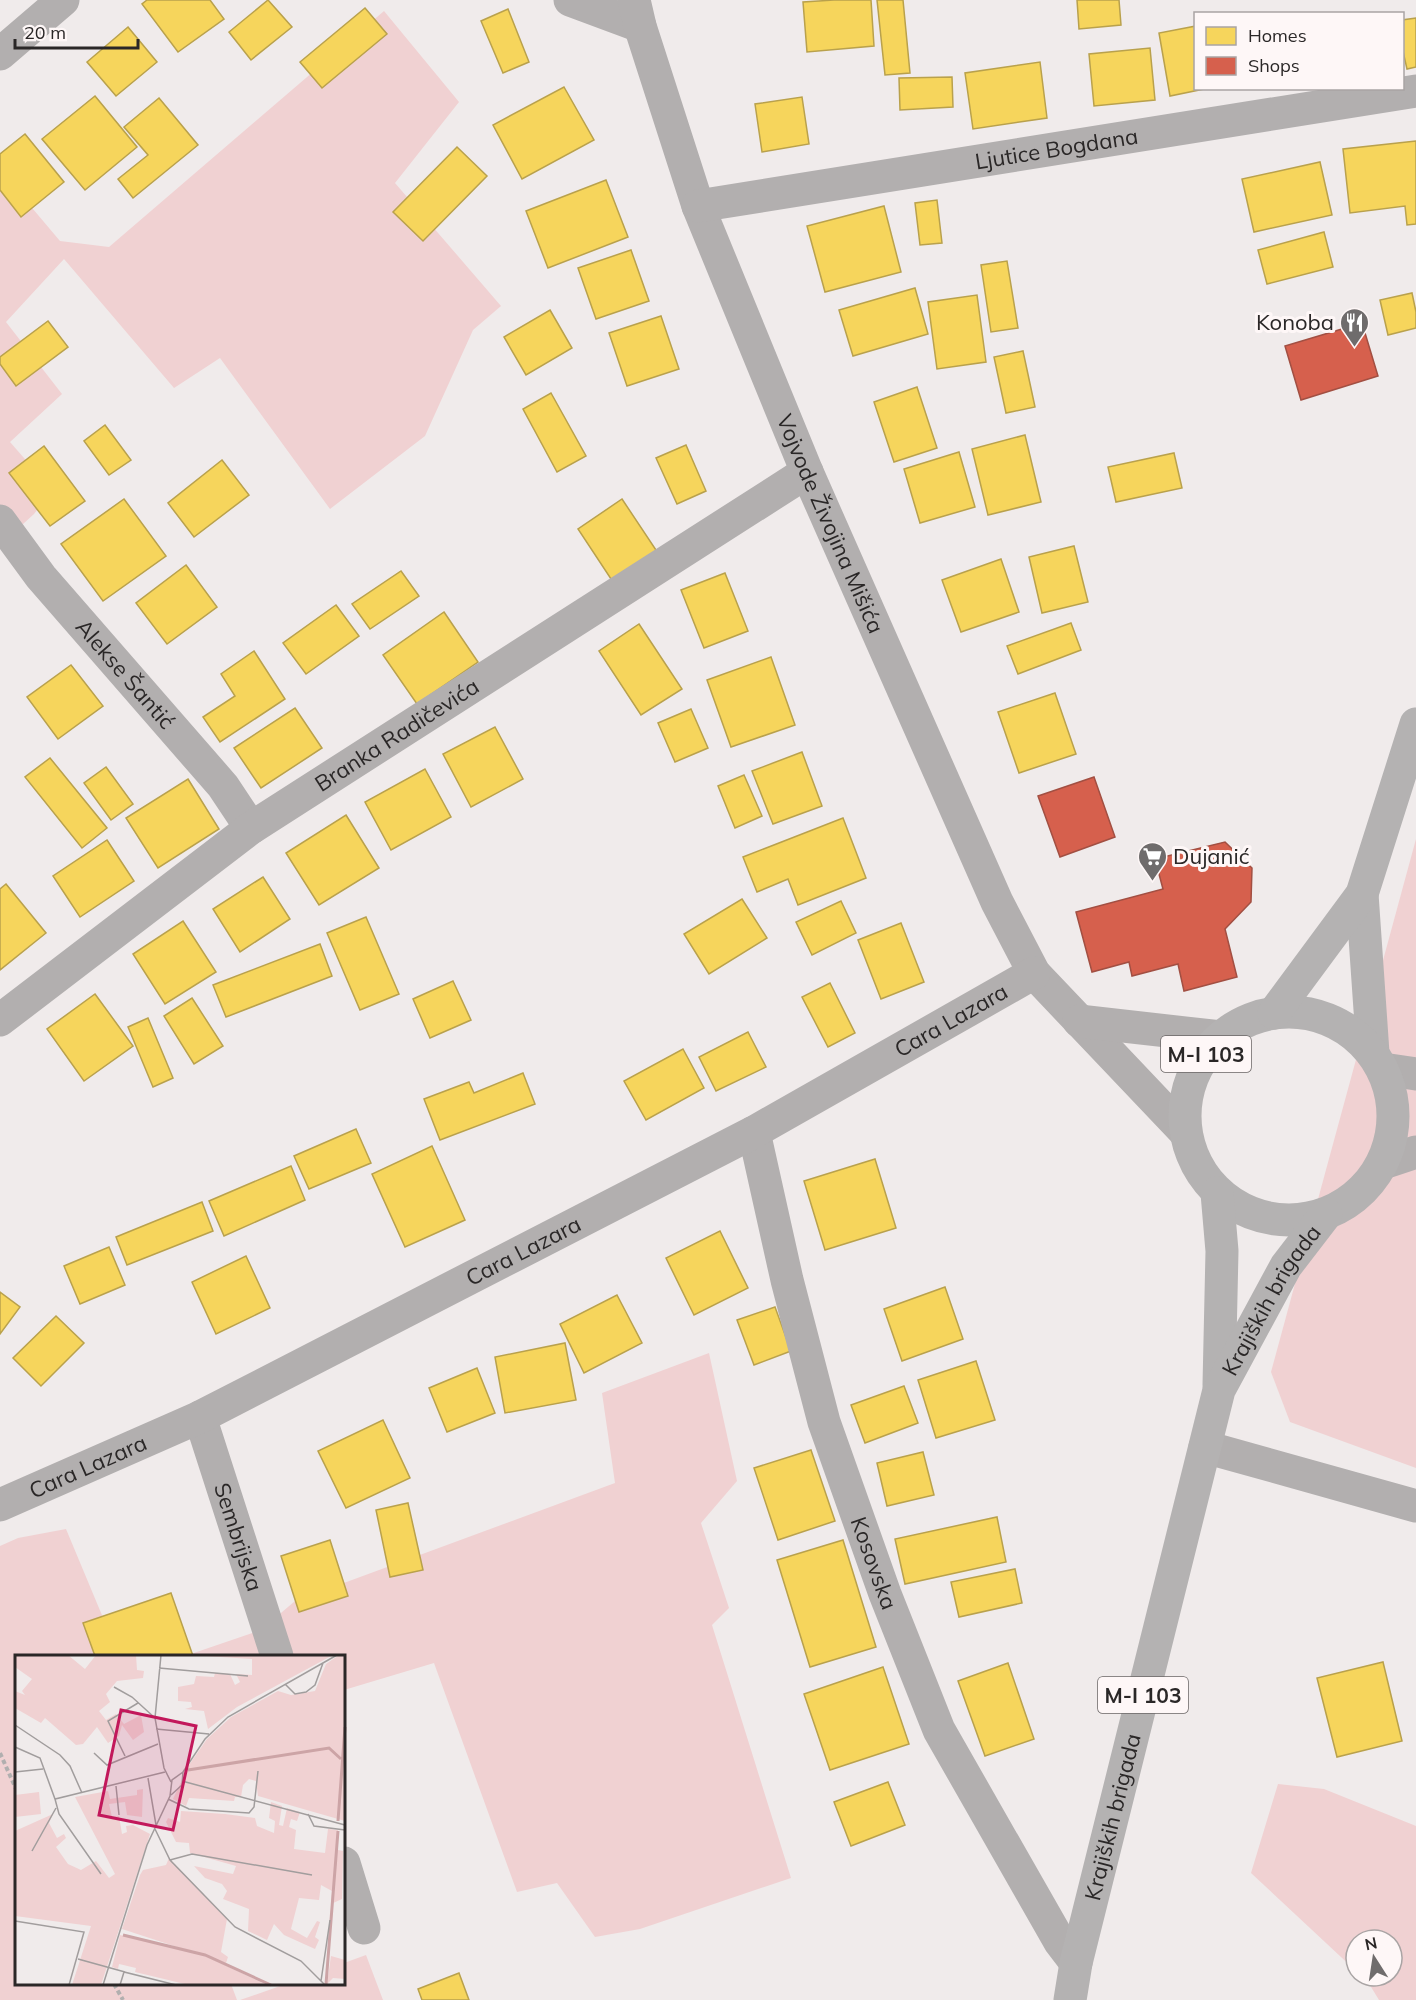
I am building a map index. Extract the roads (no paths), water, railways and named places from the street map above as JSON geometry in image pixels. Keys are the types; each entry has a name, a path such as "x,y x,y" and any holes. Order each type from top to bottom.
{"main road":[{"name":"M-I 103","path":"1274,1013 1362,894 1416,724"},
{"name":"M-I 103","path":"1362,894 1378,1061 1392,1100 1393,1132 1383,1163 1369,1185 1349,1202 1326,1214 1288,1221 1250,1213 1217,1193 1198,1170 1184,1131 1189,1084 1202,1058 1221,1037 1237,1026 1255,1017 1274,1013 1302,1012 1329,1020 1354,1034 1378,1061"},
{"name":"Krajiških brigada","path":"1070,2000 1076,1963 1219,1390 1222,1251 1217,1193"},
{"name":"Krajiških brigada","path":"1219,1390 1286,1266 1326,1214"}],"street":[{"path":"0,54 63,0"},
{"path":"570,0 637,13"},
{"name":"Vojvode Živojina Mišića","path":"637,13 698,206 807,472 997,902 1034,974 1184,1131"},
{"name":"Ljutice Bogdana","path":"698,206 1416,91"},
{"name":"Branka Radičevića","path":"0,1020 251,828 807,472"},
{"name":"Alekse Šantić","path":"0,521 41,577 223,786 251,828"},
{"name":"Cara Lazara","path":"0,1505 200,1418 754,1132 1034,974"},
{"path":"1079,1021 1221,1037"},
{"path":"1378,1061 1416,1074"},
{"name":"Kosovska","path":"754,1132 787,1280 824,1422 885,1594 939,1730 1060,1942 1076,1963"},
{"path":"1383,1163 1416,1152"},
{"name":"Sembrijska","path":"200,1418 277,1655"},
{"path":"1205,1447 1416,1506"},
{"path":"345,1866 364,1928"}],"place":[{"name":"Konoba","path":"1355,348"},
{"name":"Dujanić","path":"1152,882"}]}
